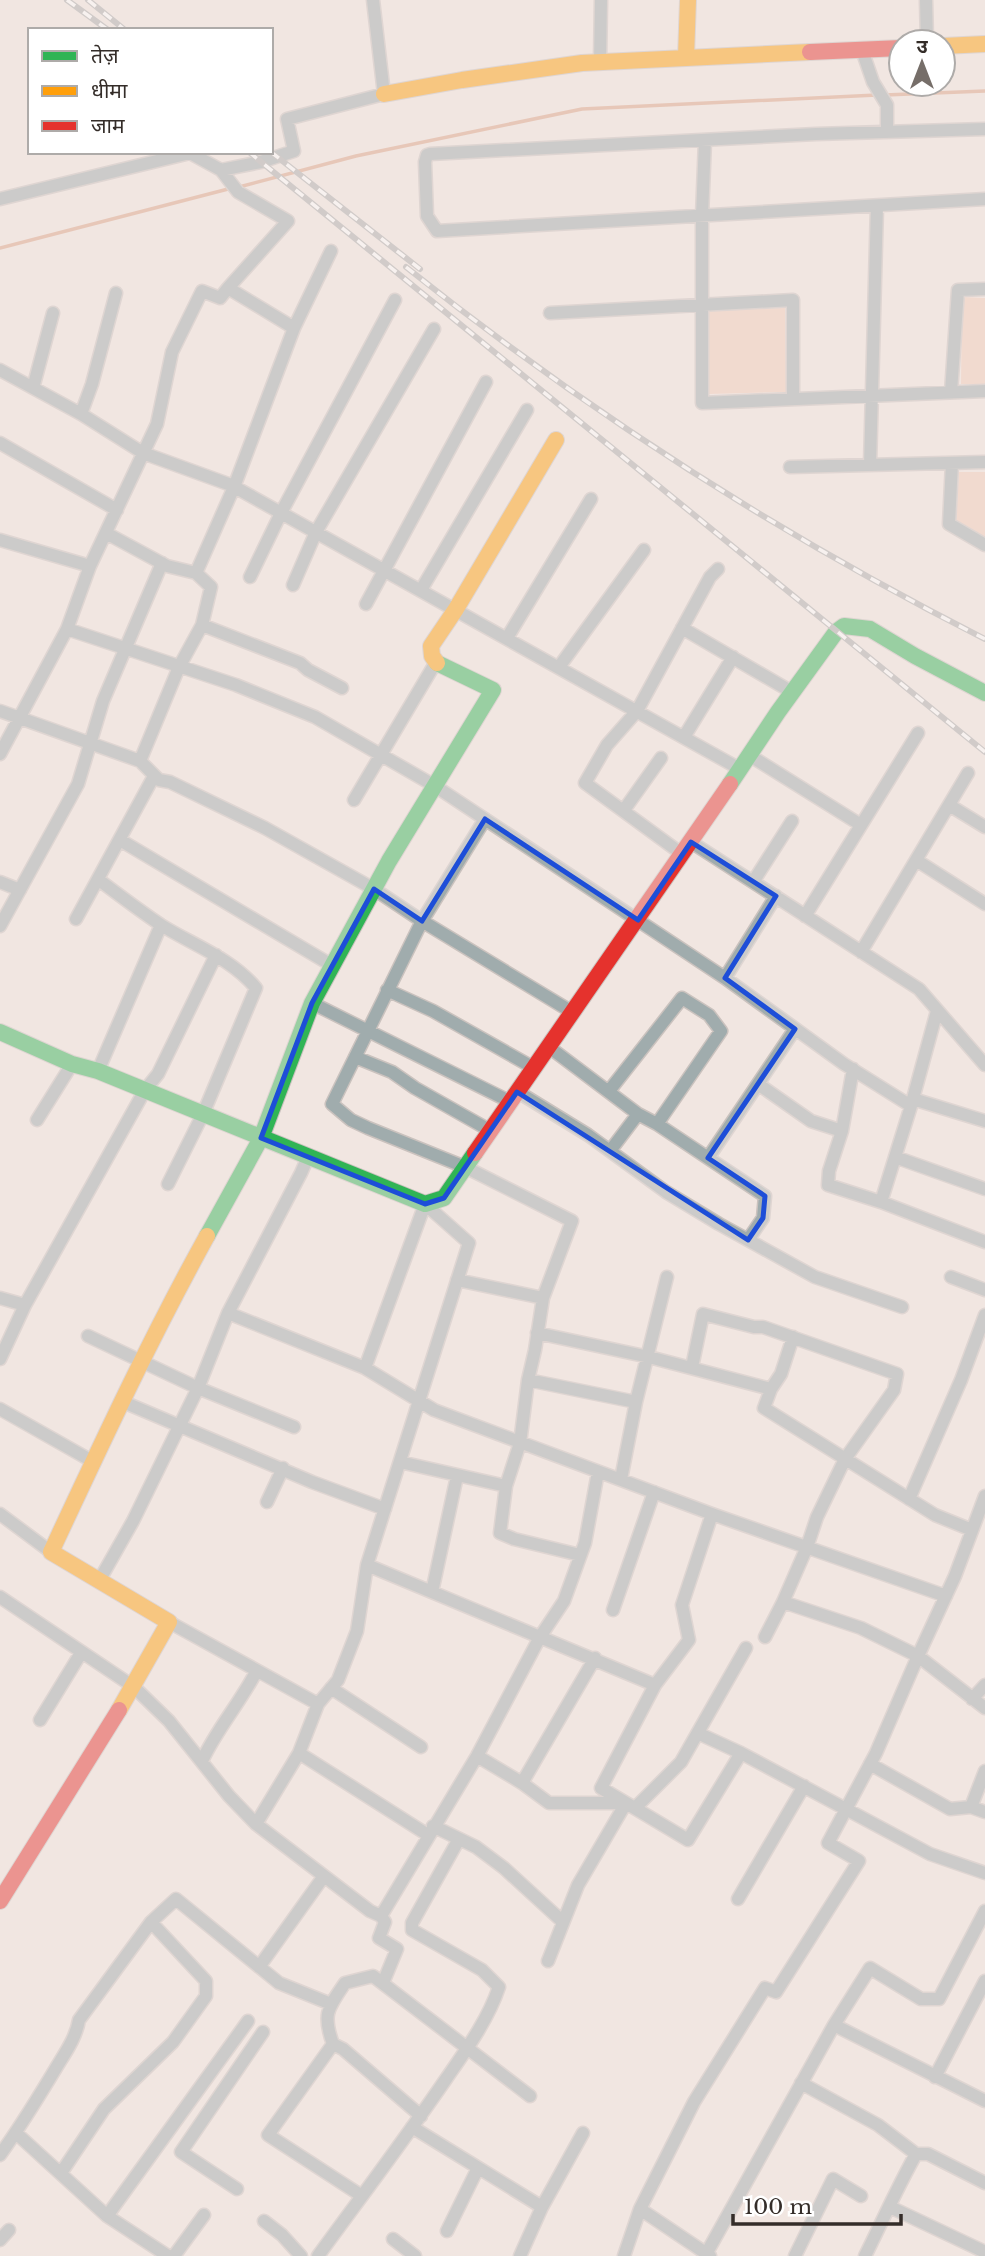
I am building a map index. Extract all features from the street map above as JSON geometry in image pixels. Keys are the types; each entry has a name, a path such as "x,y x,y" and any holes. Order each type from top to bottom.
{"street":[{"path":"373,0 384,94"},
{"path":"600,62 601,0"},
{"path":"688,0 692,57"},
{"path":"692,57 699,0"},
{"path":"926,0 927,28"},
{"path":"957,45 985,44"},
{"path":"221,170 261,162 294,151 287,119 384,94 462,80 600,62 887,49"},
{"path":"862,50 873,82 887,105 887,132"},
{"path":"985,129 430,154 425,162 427,215 437,231 985,199"},
{"path":"705,140 702,216 702,403 985,391"},
{"path":"0,199 186,154"},
{"path":"0,754 67,629 90,566 157,424 172,352 202,291 220,298 288,221 238,192 221,170 192,154"},
{"path":"870,465 877,206"},
{"path":"196,573 234,487 294,328 331,251"},
{"path":"228,288 294,328"},
{"path":"951,392 958,290 985,289"},
{"path":"81,414 92,384 116,293"},
{"path":"250,577 281,513 395,300"},
{"path":"550,313 793,300 793,399"},
{"path":"33,388 53,313"},
{"path":"293,585 316,532 435,329"},
{"path":"0,370 81,414 144,453 234,487 684,737 744,762 861,825"},
{"path":"366,604 486,382"},
{"path":"421,590 527,410"},
{"path":"51,1552 167,1308 261,1138 313,1003 389,861 494,690 436,662 431,646 456,609 556,440"},
{"path":"0,443 117,510"},
{"path":"790,467 985,462"},
{"path":"952,463 949,524 985,545"},
{"path":"507,638 591,499"},
{"path":"106,533 167,566 196,573 211,587 202,625 179,667 140,761"},
{"path":"0,540 90,566"},
{"path":"559,667 644,550"},
{"path":"0,926 78,784 103,701 162,563"},
{"path":"719,569 710,577 637,711 607,745 585,783 687,848 776,895 919,989 985,1065"},
{"path":"202,625 300,663 342,688"},
{"path":"425,1204 443,1198 836,632 844,626 870,629 985,693"},
{"path":"682,628 792,692"},
{"path":"67,629 236,685 315,717 435,786 725,978 853,1069 912,1102 985,1121"},
{"path":"684,737 733,657"},
{"path":"354,800 436,662"},
{"path":"0,711 140,761 155,776 265,828 374,889 572,1012"},
{"path":"805,916 918,733"},
{"path":"624,810 660,758"},
{"path":"861,952 968,773"},
{"path":"76,919 155,776"},
{"path":"949,805 985,827"},
{"path":"485,819 422,921 332,1104 368,1128 465,1167 572,1221 543,1297 520,1443 506,1486 500,1533 580,1555"},
{"path":"753,882 792,821"},
{"path":"120,839 333,966"},
{"path":"916,860 985,904"},
{"path":"99,880 161,925 216,955 256,988 203,1114 168,1184"},
{"path":"0,882 20,890"},
{"path":"725,978 776,895"},
{"path":"98,1071 161,925"},
{"path":"0,1359 25,1305 145,1090 159,1074 216,955"},
{"path":"387,990 433,1011 534,1068"},
{"path":"609,1091 682,998 709,1015 721,1031 657,1124"},
{"path":"313,1003 367,1031 514,1097 588,1135 666,1192 815,1277 902,1307"},
{"path":"881,1202 937,1011"},
{"path":"708,1158 795,1028"},
{"path":"0,1032 72,1064 98,1071 425,1204 469,1243 367,1565 357,1630 338,1680 318,1704 299,1753 256,1824"},
{"path":"549,1047 638,1114 765,1196 763,1218 748,1240"},
{"path":"355,1058 392,1072 415,1088 491,1130"},
{"path":"37,1120 72,1064"},
{"path":"853,1069 842,1131 829,1171 828,1185 985,1241"},
{"path":"758,1084 811,1121 842,1131"},
{"path":"610,1152 638,1114"},
{"path":"99,1581 133,1521 180,1426 228,1313 308,1157"},
{"path":"895,1157 985,1189"},
{"path":"365,1368 425,1204"},
{"path":"621,1479 636,1402 667,1277"},
{"path":"951,1277 985,1290"},
{"path":"457,1280 543,1297"},
{"path":"0,1298 25,1305"},
{"path":"228,1313 365,1368 435,1410 712,1514 946,1596"},
{"path":"692,1367 703,1314 762,1327 897,1374 894,1390 845,1459 817,1517 783,1602 765,1636"},
{"path":"909,1499 961,1380 985,1315"},
{"path":"537,1333 692,1367 771,1389"},
{"path":"88,1336 198,1388 294,1427"},
{"path":"793,1337 781,1374 771,1389 764,1408 935,1515 972,1530"},
{"path":"528,1380 636,1402"},
{"path":"121,1401 385,1510"},
{"path":"0,1409 92,1461"},
{"path":"400,1462 506,1486"},
{"path":"267,1502 283,1468"},
{"path":"380,1916 477,1756 540,1637 564,1601 585,1543 598,1472"},
{"path":"432,1592 457,1476"},
{"path":"613,1610 654,1492"},
{"path":"624,2256 640,2209 694,2102 765,1988 776,1992 859,1861 828,1843 870,1764 946,1596 985,1496"},
{"path":"0,1514 51,1552 99,1581 256,1672 318,1704"},
{"path":"712,1514 682,1605 689,1640 655,1685 601,1788 688,1840 741,1754"},
{"path":"367,1565 655,1685"},
{"path":"0,1597 134,1686 169,1721 229,1796 256,1824 380,1916 385,1922 379,1938 397,1949 383,1983"},
{"path":"783,1602 861,1628 918,1656 985,1708"},
{"path":"3,1904 134,1686 169,1622"},
{"path":"548,1962 578,1885 630,1806 681,1762 746,1648"},
{"path":"40,1720 81,1653"},
{"path":"522,1783 595,1658"},
{"path":"202,1761 256,1672"},
{"path":"971,1699 985,1685"},
{"path":"331,1688 421,1747"},
{"path":"704,1736 930,1854 985,1873"},
{"path":"299,1753 431,1831 475,1847 504,1868 563,1922"},
{"path":"477,1756 522,1783 549,1804 630,1806"},
{"path":"870,1764 950,1809 971,1807 985,1812"},
{"path":"971,1807 985,1771"},
{"path":"738,1899 804,1786"},
{"path":"318,2256 421,2116 494,2002 499,1987 482,1970 412,1930 412,1923 459,1839"},
{"path":"259,1966 324,1876"},
{"path":"0,2155 77,2031 79,2020 151,1922 176,1899 279,1983 331,2004"},
{"path":"640,2209 707,2255 801,2083 870,1968 921,1999 939,1999 985,1911"},
{"path":"61,2173 104,2109 173,2042 206,1996 206,1980 151,1922"},
{"path":"421,2116 343,2049 333,2044 326,2023 331,2004 345,1983 373,1976 530,2096"},
{"path":"936,2077 985,1981"},
{"path":"107,2216 248,2021"},
{"path":"834,2025 985,2101"},
{"path":"181,2152 263,2032"},
{"path":"333,2044 268,2135 362,2196"},
{"path":"801,2083 877,2126 916,2154 928,2154 985,2183"},
{"path":"412,2127 542,2207"},
{"path":"16,2133 107,2216 168,2256"},
{"path":"520,2256 542,2207 583,2133"},
{"path":"162,2139 237,2189"},
{"path":"865,2256 916,2154"},
{"path":"447,2231 478,2168"},
{"path":"795,2256 833,2179 861,2196"},
{"path":"890,2207 985,2252"},
{"path":"174,2256 204,2215"},
{"path":"264,2221 282,2235 301,2256"},
{"path":"0,2240 9,2230"},
{"path":"393,2239 415,2256"}],"highlighted area":[{"path":"485,819 638,920 691,842 776,896 725,978 795,1029 708,1158 765,1196 763,1218 748,1240 517,1092 444,1198 425,1204 261,1138 312,1003 374,889 422,921"}],"shaded area":[{"path":"962,297 985,298 985,384 961,384"},
{"path":"785,308 786,392 709,394 707,310"},
{"path":"959,472 985,472 985,538 956,521"}],"waterway":[{"path":"885,95 985,91"},
{"path":"239,187 356,156 582,109 877,95"},
{"path":"0,248 232,188"}],"railway":[{"path":"67,0 105,28"},
{"path":"88,0 123,28"},
{"path":"251,154 985,752"},
{"path":"273,154 420,269"},
{"path":"406,267 543,371 686,468 833,557 985,639"}],"traffic: fast":[{"path":"730,784 778,712 836,632 844,626 870,629 985,693"},
{"path":"207,1236 261,1138 312,1003 389,861 493,690 437,663"},
{"path":"0,1032 72,1064 98,1071 425,1204 444,1198 475,1153"}],"traffic: slow":[{"path":"686,57 688,0"},
{"path":"957,45 985,44"},
{"path":"384,94 582,63 810,52"},
{"path":"437,663 432,656 431,646 456,609 556,440"},
{"path":"119,1710 169,1622 51,1552 107,1432 207,1236"}],"traffic: jam":[{"path":"810,52 887,49"},
{"path":"475,1153 730,784"},
{"path":"0,1901 119,1710"}]}
